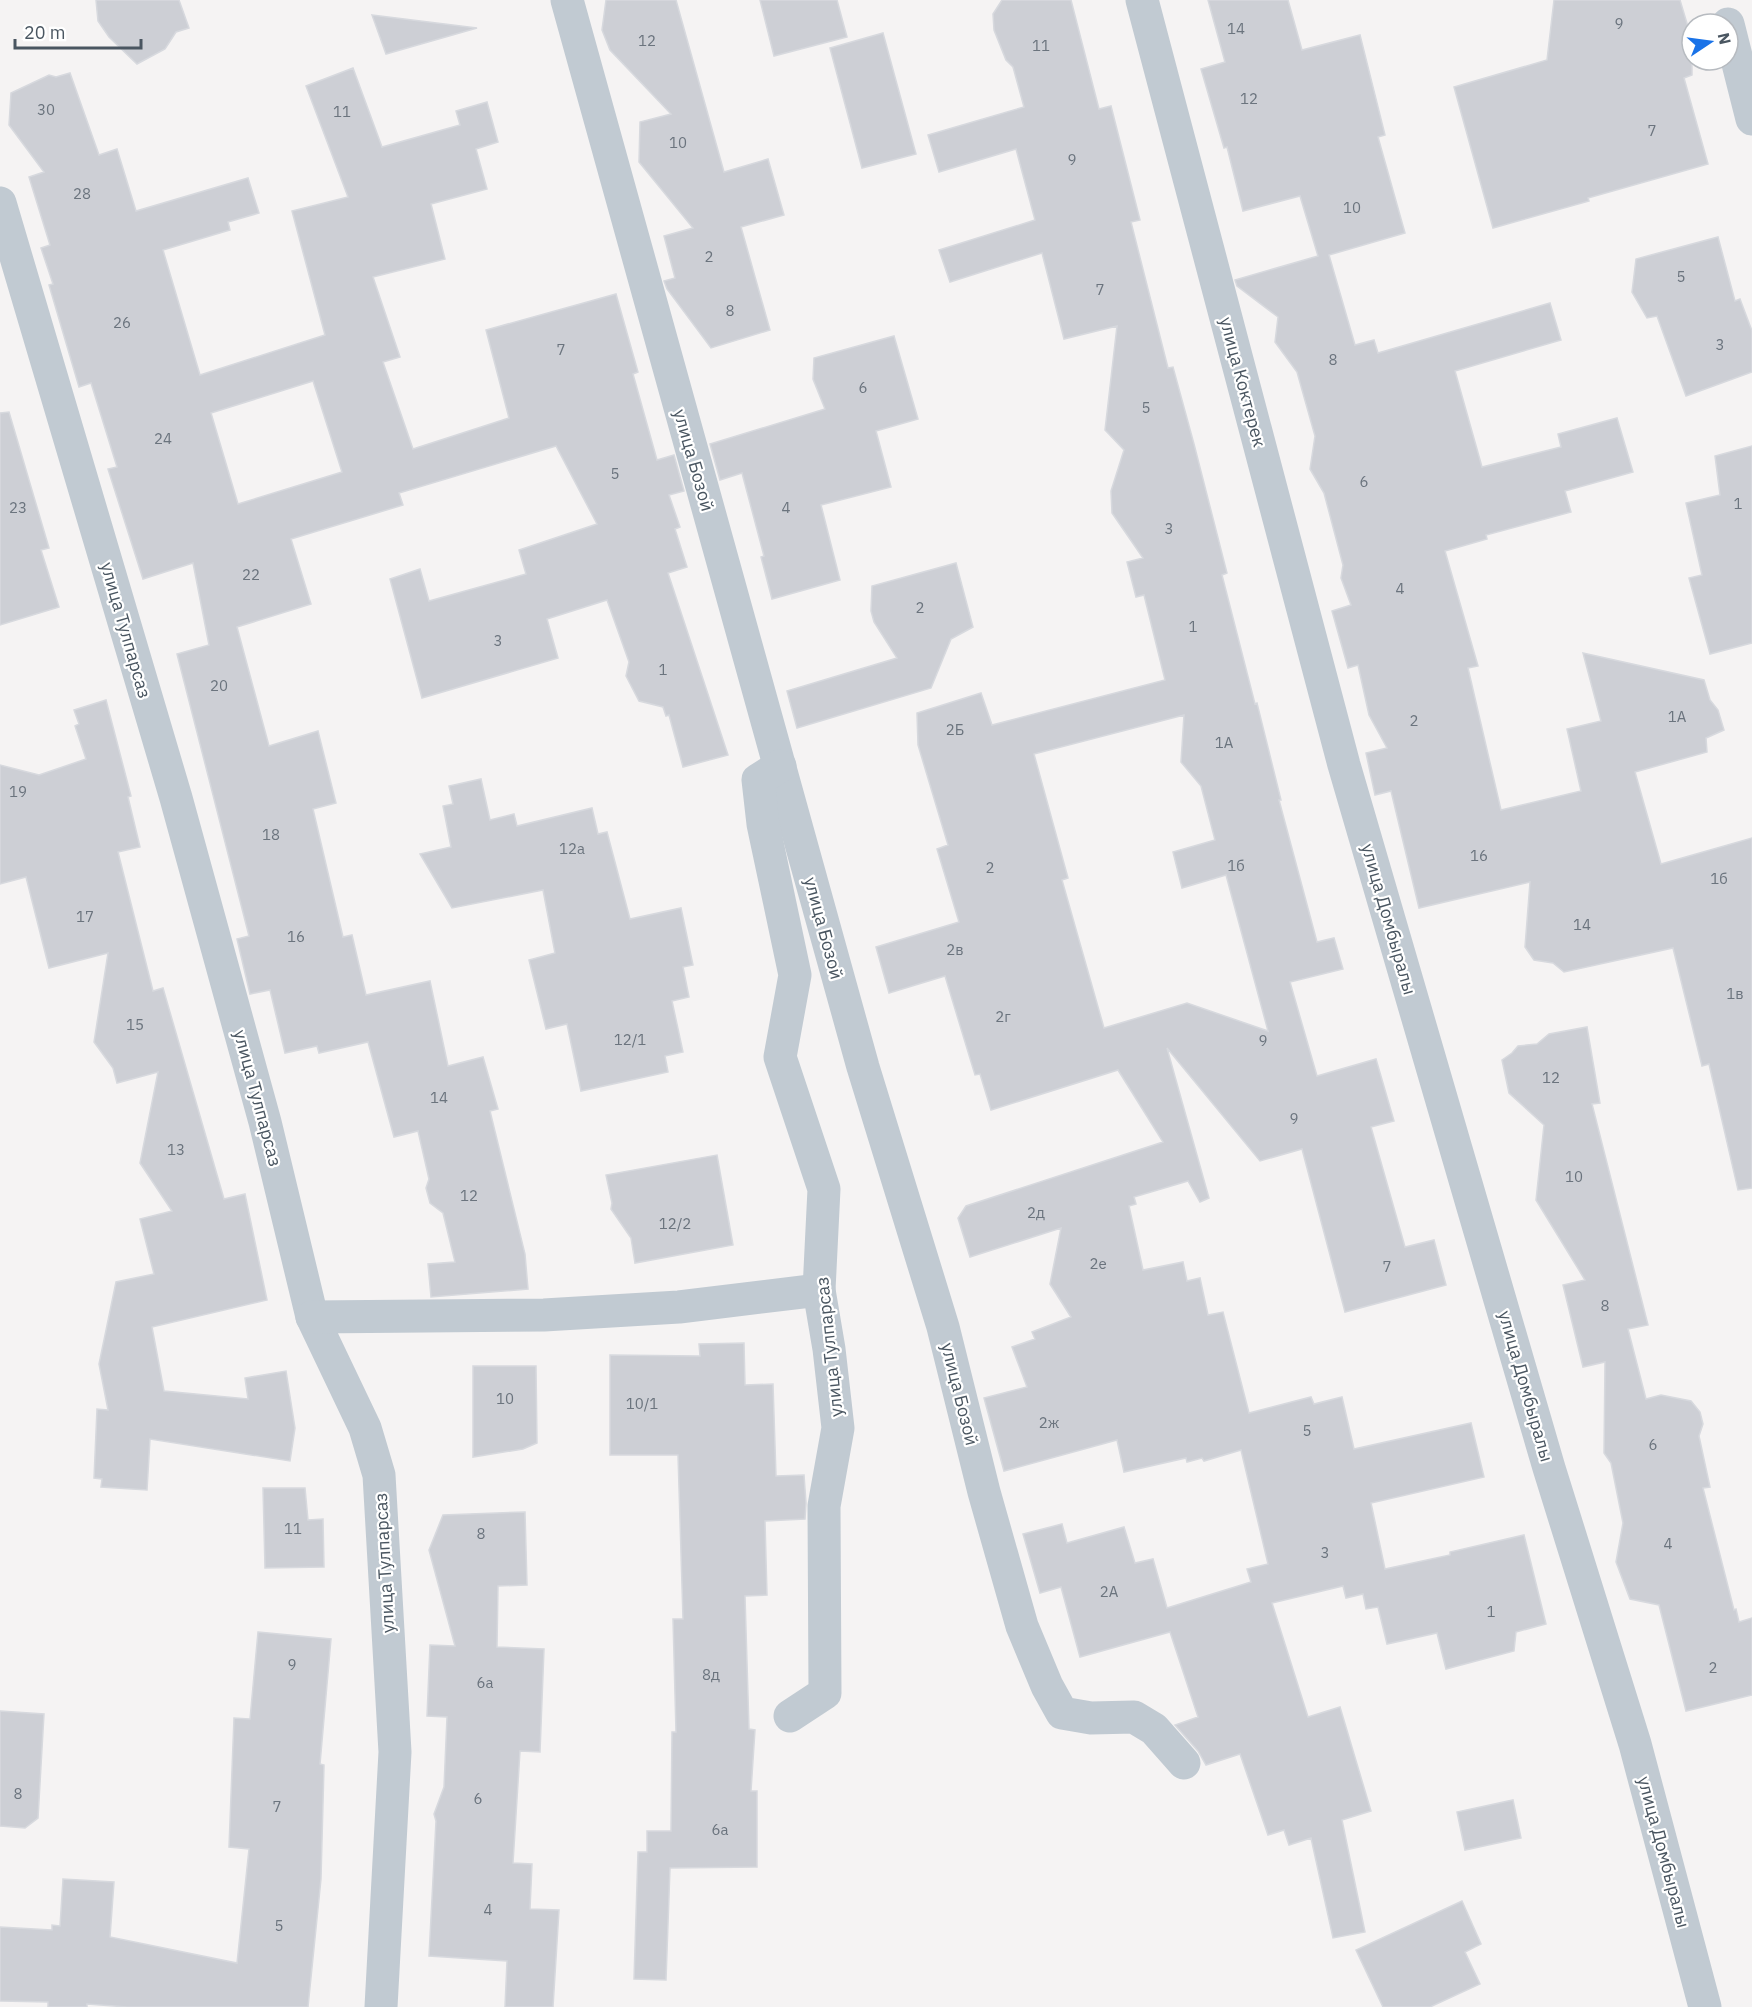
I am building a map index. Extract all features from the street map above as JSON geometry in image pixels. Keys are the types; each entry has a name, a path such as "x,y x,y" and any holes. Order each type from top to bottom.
{"street":[{"name":"улица Бозой","path":"567,0 863,1067 943,1327 984,1492 1022,1626 1047,1686 1062,1713 1091,1718 1134,1717 1154,1729 1184,1763"},
{"name":"улица Коктерек","path":"1142,0 1344,765"},
{"path":"1740,72 1752,119"},
{"name":"улица Тулпарсаз","path":"0,203 176,798 265,1122 312,1317 364,1428 379,1475 395,1752 381,2007"},
{"name":"улица Домбыралы","path":"1344,765 1549,1468 1635,1744 1705,2007"},
{"name":"улица Тулпарсаз","path":"780,766 758,780 763,824 795,975 780,1057 824,1190 819,1290 829,1349 838,1428 824,1506 825,1693 790,1716"},
{"path":"312,1317 544,1315 679,1306 819,1290"}],"building":[{"path":"96,0 179,0 189,28 176,32 165,49 137,64 109,37 98,21"},
{"path":"606,0 676,0 724,172 768,159 784,215 741,227 770,330 711,348 667,289 664,281 675,278 664,236 693,228 639,162 640,122 671,114 610,50 602,30"},
{"path":"760,0 837,0 847,37 774,56"},
{"path":"1002,0 1071,0 1099,109 1111,106 1140,220 1131,222 1168,368 1173,367 1194,444 1227,573 1222,575 1255,704 1257,703 1281,800 1279,800 1317,942 1334,938 1343,969 1290,982 1317,1076 1376,1059 1394,1121 1371,1127 1405,1247 1434,1240 1446,1285 1345,1312 1302,1149 1260,1161 1167,1048 1209,1198 1200,1202 1188,1181 1134,1197 1136,1204 1129,1206 1143,1270 1183,1262 1187,1281 1200,1278 1208,1315 1223,1312 1249,1413 1311,1397 1314,1404 1342,1397 1354,1449 1471,1423 1484,1477 1371,1503 1385,1569 1450,1555 1450,1552 1524,1535 1546,1624 1516,1632 1514,1651 1446,1669 1437,1633 1387,1644 1378,1607 1366,1609 1363,1594 1346,1598 1343,1586 1272,1603 1308,1717 1340,1707 1371,1811 1342,1820 1365,1932 1333,1938 1311,1838 1289,1845 1284,1830 1268,1835 1240,1754 1206,1765 1198,1751 1175,1725 1198,1717 1170,1632 1080,1657 1061,1587 1040,1593 1023,1534 1062,1524 1067,1543 1124,1527 1135,1563 1153,1559 1167,1608 1251,1582 1247,1569 1268,1564 1241,1450 1204,1461 1202,1458 1187,1462 1186,1458 1124,1472 1117,1440 1004,1471 984,1398 1027,1387 1012,1347 1035,1339 1032,1332 1071,1317 1050,1284 1061,1228 970,1257 958,1218 966,1206 1163,1142 1118,1070 991,1110 980,1074 975,1075 945,976 889,993 876,947 959,922 937,849 948,845 918,745 917,713 981,693 992,725 1165,680 1144,595 1136,597 1127,562 1143,558 1112,513 1111,491 1124,450 1105,430 1117,326 1064,339 1042,253 950,282 939,250 1035,220 1016,149 939,172 928,135 1024,107 1013,67 1006,60 994,30 993,14","holes":["1184,715 1181,762 1201,786 1215,840 1173,852 1182,888 1226,875 1268,1031 1187,1003 1104,1028 1062,880 1068,878 1034,754"]},
{"path":"1208,0 1288,0 1302,50 1360,35 1385,135 1378,137 1405,233 1329,255 1355,345 1374,340 1378,353 1550,303 1561,340 1455,371 1482,467 1561,447 1558,434 1617,418 1633,472 1565,491 1571,512 1486,535 1487,539 1445,551 1478,666 1468,668 1501,810 1581,791 1567,729 1601,721 1583,653 1704,680 1710,700 1718,710 1724,730 1706,738 1707,752 1635,772 1661,864 1752,838 1752,1188 1738,1190 1709,1064 1702,1066 1673,948 1564,972 1553,963 1534,960 1525,947 1530,882 1419,908 1391,791 1375,795 1366,753 1387,748 1369,715 1358,665 1348,668 1332,611 1351,605 1341,578 1343,565 1324,493 1310,469 1315,436 1297,372 1275,342 1278,317 1237,286 1235,280 1318,256 1300,196 1243,211 1227,147 1224,148 1201,69 1225,62"},
{"path":"1554,0 1680,0 1684,12 1680,12 1680,72 1692,72 1692,75 1684,78 1708,164 1493,228 1454,87 1547,60"},
{"path":"372,15 477,28 386,54"},
{"path":"883,33 916,154 862,168 830,48"},
{"path":"353,68 382,147 460,125 456,111 487,102 498,142 476,149 487,189 431,204 445,259 373,277 400,357 383,362 413,449 509,418 486,330 616,294 638,372 633,374 657,460 674,455 684,491 669,495 680,527 675,529 687,567 668,573 728,755 683,767 669,715 666,716 663,707 639,701 626,676 629,662 607,600 547,619 558,658 422,698 390,579 420,569 429,601 526,574 519,550 597,524 556,446 399,493 403,505 291,539 311,604 237,627 269,746 318,731 336,803 313,809 343,937 352,935 366,995 430,981 448,1066 483,1057 498,1109 490,1111 525,1254 528,1289 431,1297 428,1264 455,1262 443,1213 430,1203 426,1188 429,1179 418,1131 394,1137 368,1042 319,1053 317,1046 285,1053 270,990 250,994 237,939 249,936 177,654 209,645 193,563 143,579 108,469 117,467 91,383 79,387 49,285 53,284 41,248 50,245 29,177 44,172 9,125 11,93 49,75 56,77 70,73 99,155 117,149 136,211 248,178 259,213 228,222 230,230 163,250 200,375 325,335 292,211 348,197 306,86","holes":["313,381 342,472 238,504 211,413"]},
{"path":"1718,237 1735,301 1740,299 1752,331 1752,372 1686,396 1657,316 1647,318 1632,292 1636,259"},
{"path":"894,336 918,419 876,431 891,487 821,505 840,580 772,599 761,557 764,556 742,473 720,480 710,444 825,409 813,379 814,358"},
{"path":"9,412 49,548 41,550 59,607 0,625 0,413"},
{"path":"1752,446 1752,643 1710,654 1689,578 1702,575 1686,503 1720,495 1715,456"},
{"path":"956,563 973,627 951,639 931,688 797,728 787,691 897,658 874,622 871,611 872,586"},
{"path":"106,700 131,796 128,797 140,847 118,852 153,991 163,988 224,1199 245,1194 267,1300 152,1327 164,1391 248,1399 245,1378 286,1371 295,1428 290,1461 150,1439 147,1490 101,1487 102,1479 94,1478 97,1409 108,1410 99,1364 116,1282 154,1274 140,1219 172,1211 140,1163 158,1072 117,1083 113,1068 94,1042 108,953 49,968 26,877 0,884 0,765 39,775 86,759 75,726 79,724 74,710"},
{"path":"481,779 490,820 514,814 517,826 592,808 598,834 607,832 630,919 681,908 693,965 683,967 689,997 672,1001 683,1052 665,1056 668,1072 581,1091 567,1024 546,1029 529,960 555,953 543,890 452,908 420,854 451,847 443,806 453,804 449,786"},
{"path":"1587,1027 1600,1103 1592,1104 1648,1325 1628,1329 1646,1399 1661,1395 1691,1401 1700,1412 1703,1424 1699,1436 1710,1487 1703,1488 1734,1610 1736,1609 1739,1622 1752,1618 1752,1695 1686,1711 1659,1605 1630,1599 1616,1562 1623,1523 1611,1463 1604,1453 1605,1362 1583,1367 1563,1285 1585,1280 1536,1200 1544,1125 1509,1093 1502,1060 1518,1046 1537,1044 1549,1034"},
{"path":"717,1155 733,1245 635,1263 631,1238 611,1209 612,1203 606,1175"},
{"path":"744,1343 745,1385 773,1384 776,1476 804,1475 806,1503 805,1519 765,1521 767,1595 745,1596 749,1729 755,1730 751,1791 757,1791 757,1867 670,1868 666,1980 634,1979 638,1852 647,1852 647,1831 671,1831 672,1732 676,1732 673,1619 683,1619 678,1455 610,1455 610,1355 700,1356 699,1344"},
{"path":"473,1366 536,1366 537,1443 523,1449 473,1457"},
{"path":"263,1488 305,1488 308,1520 323,1519 324,1567 265,1568"},
{"path":"525,1512 527,1585 498,1586 497,1647 544,1649 540,1752 520,1751 513,1863 532,1864 530,1909 559,1910 553,2007 505,2007 507,1961 429,1956 436,1821 434,1814 444,1787 447,1717 427,1716 430,1645 455,1646 429,1550 443,1515"},
{"path":"258,1632 331,1639 320,1764 324,1765 321,1879 308,2007 127,2007 87,2004 87,2007 48,2007 48,2002 0,2001 0,1927 52,1930 52,1925 60,1926 63,1879 114,1882 110,1937 237,1963 249,1849 229,1847 234,1718 250,1719"},
{"path":"0,1711 44,1714 38,1818 25,1828 0,1826"},
{"path":"1513,1800 1521,1838 1465,1850 1457,1812"},
{"path":"1462,1901 1481,1944 1465,1952 1480,1984 1430,2007 1383,2007 1356,1950"}]}
